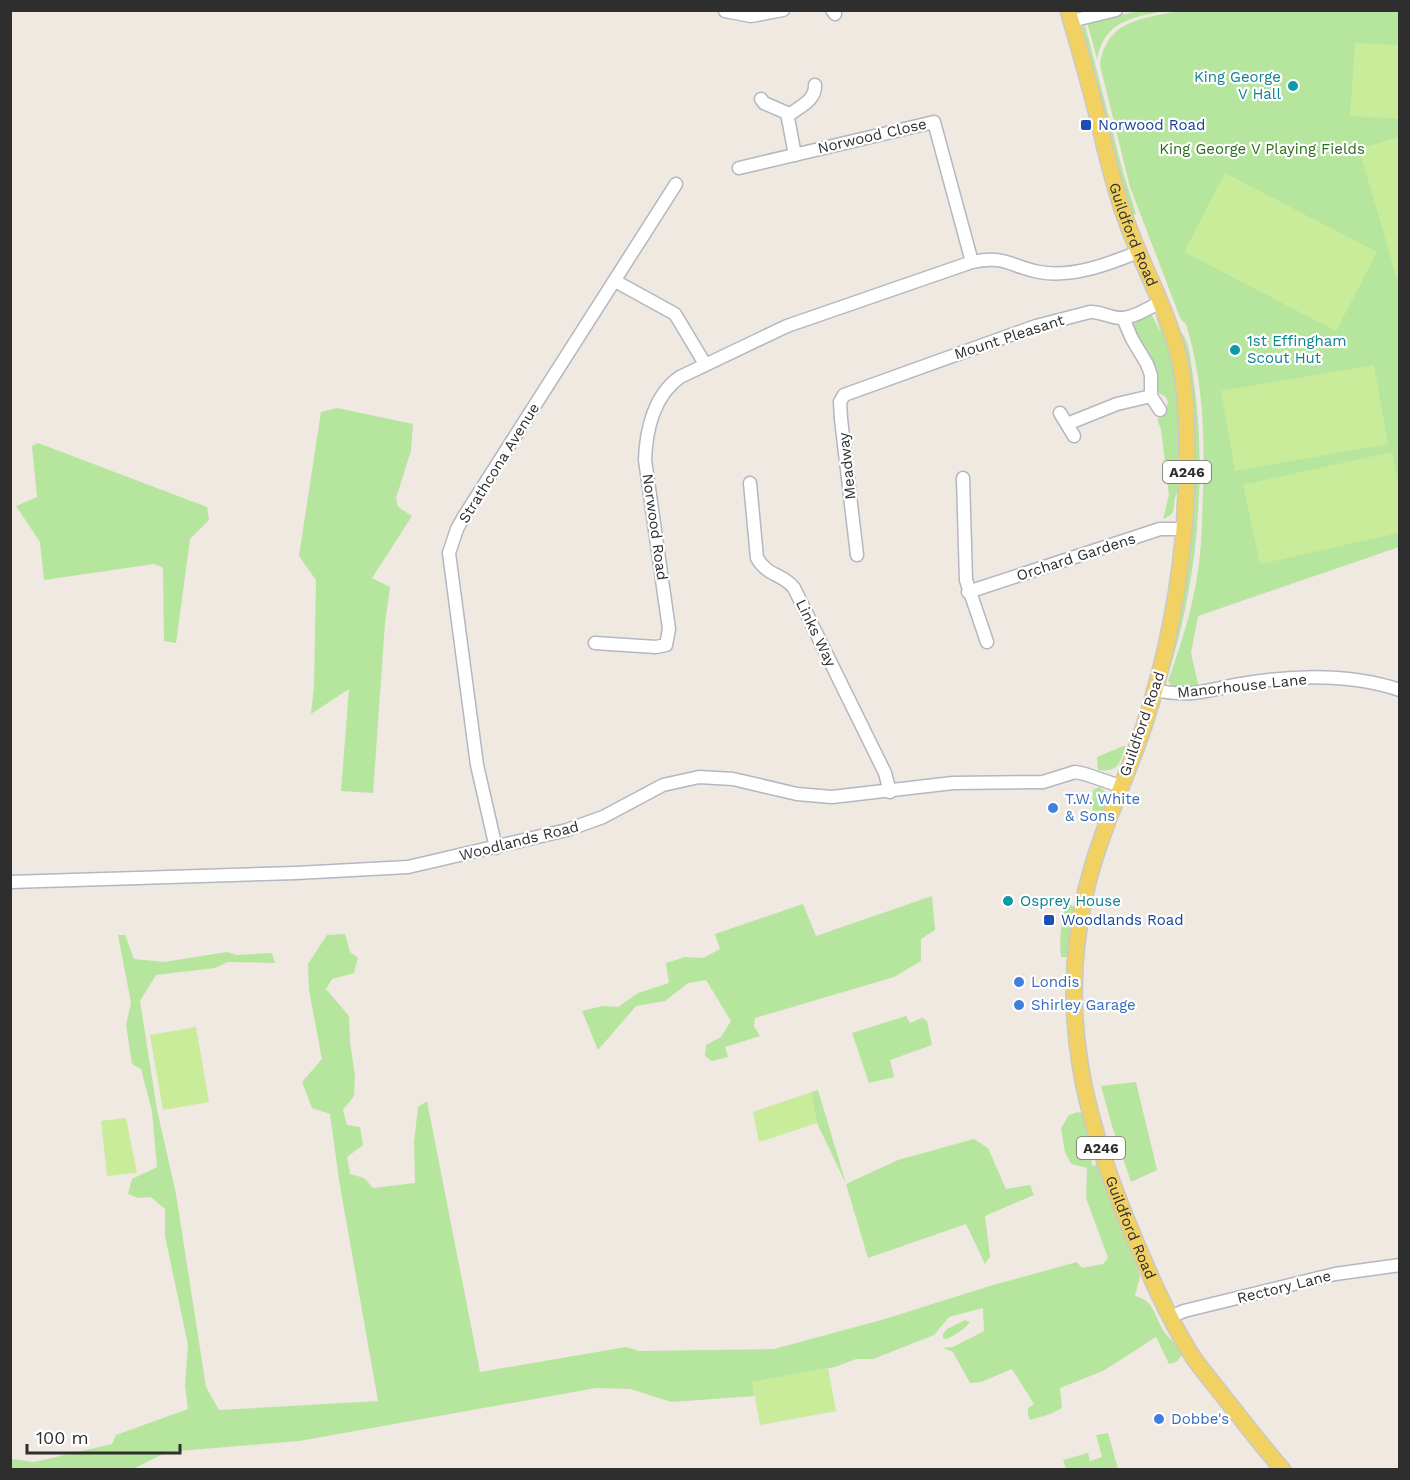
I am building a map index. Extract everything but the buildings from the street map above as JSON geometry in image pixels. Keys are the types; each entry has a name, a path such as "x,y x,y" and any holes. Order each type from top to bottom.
{"main road":[{"name":"Guildford Road","path":"1070,16 1117,194 1178,354 1184,382 1187,440 1185,529 1179,585 1167,647 1155,690 1093,865 1078,928 1073,993 1075,1037 1085,1096 1108,1170 1149,1274 1193,1357 1283,1470"}],"street":[{"path":"725,11 752,16 783,10"},
{"path":"1070,16 1116,10"},
{"path":"788,116 809,100 816,90 815,85"},
{"path":"761,99 764,103 787,113 795,154"},
{"name":"Norwood Close","path":"739,168 934,122 972,262"},
{"name":"Strathcona Avenue","path":"496,848 477,765 449,553 457,529 675,184"},
{"name":"Norwood Road","path":"595,643 656,647 666,645 669,629 645,460 645,442 654,411 668,386 680,377 787,326 972,262 995,259 1037,272 1063,273 1076,272 1138,252"},
{"path":"615,281 675,314 705,364"},
{"path":"1160,303 1133,316 1123,318 1151,375 1151,396 1160,410"},
{"name":"Mount Pleasant","path":"859,389 1036,326 1097,311 1123,318"},
{"name":"Meadway","path":"857,555 840,402 844,395 859,389"},
{"path":"1074,436 1064,419 1151,396"},
{"path":"963,478 964,565 968,592 987,642"},
{"name":"Links Way","path":"750,483 757,558 762,567 786,580 794,588 885,773 890,792"},
{"name":"Orchard Gardens","path":"968,592 1160,529 1185,529"},
{"name":"Manorhouse Lane","path":"1155,690 1183,695 1282,678 1333,678 1372,682 1400,690"},
{"name":"Woodlands Road","path":"10,882 383,869 436,862 588,824 656,788 682,779 717,777 815,797 890,792 953,783 1043,782 1075,772 1120,786"},
{"name":"Rectory Lane","path":"1170,1317 1184,1311 1335,1274 1400,1265"}],"green space":[{"path":"1140,11 1164,11 1121,23 1106,36 1097,59 1087,22"},
{"name":"King George V Playing Fields","path":"1178,11 1399,11 1399,547 1198,616 1191,653 1199,688 1180,688 1171,685 1168,681 1190,612 1200,551 1204,450 1202,408 1196,366 1186,324 1181,320 1130,187 1100,65 1104,50 1118,30 1151,16"},
{"path":"1085,25 1136,214 1130,216 1112,151 1096,75 1081,33"},
{"path":"1355,43 1399,45 1399,119 1350,116"},
{"path":"1400,137 1399,286 1359,149"},
{"path":"1225,173 1377,252 1336,331 1184,252"},
{"path":"1152,315 1161,333 1156,317 1161,321 1173,364 1179,407 1180,510 1179,515 1176,515 1177,493 1173,511 1163,519 1169,495 1161,429 1157,419 1162,417 1168,403 1166,397 1159,393 1155,367 1133,329 1140,316"},
{"path":"1182,333 1190,354 1197,413 1199,490 1197,529 1186,606 1167,678 1166,673 1186,578 1179,334"},
{"path":"1374,365 1388,444 1235,471 1221,391"},
{"path":"337,408 413,424 411,451 396,498 398,507 412,516 372,578 390,587 385,623 373,793 341,791 349,689 311,714 314,685 316,580 299,556 321,412"},
{"path":"38,443 207,507 209,520 190,539 176,643 164,641 163,568 154,564 44,580 40,542 16,506 37,497 32,446"},
{"path":"1392,452 1399,486 1399,533 1260,564 1243,485"},
{"path":"1126,745 1115,768 1098,770 1097,757"},
{"path":"1099,787 1108,793 1108,798 1098,824 1092,822 1093,790"},
{"path":"932,896 935,930 921,939 921,961 894,977 755,1018 754,1026 760,1036 725,1047 728,1057 712,1061 705,1056 706,1045 721,1037 731,1021 706,980 688,983 665,1001 636,1006 598,1050 582,1011 603,1006 618,1007 638,993 669,983 666,963 685,957 703,958 720,949 715,934 803,904 816,936"},
{"path":"1066,905 1071,905 1076,909 1070,954 1068,957 1061,957 1061,931"},
{"path":"345,934 350,952 358,958 354,973 332,979 326,989 349,1016 355,1076 354,1096 343,1110 347,1125 360,1127 363,1145 347,1157 350,1174 364,1178 373,1188 415,1183 414,1142 418,1107 427,1101 480,1372 626,1347 639,1351 774,1349 1077,1262 1082,1268 1103,1264 1108,1258 1086,1198 1087,1168 1071,1164 1065,1152 1061,1128 1069,1115 1078,1112 1084,1114 1095,1149 1091,1156 1092,1166 1099,1164 1140,1276 1135,1296 1142,1298 1151,1306 1165,1333 1182,1353 1180,1358 1169,1364 1156,1337 1103,1371 1060,1388 1062,1408 1030,1420 1028,1408 1034,1404 1012,1369 981,1382 970,1383 953,1352 943,1348 953,1347 984,1331 983,1308 949,1317 934,1335 873,1359 856,1359 835,1367 753,1382 755,1396 671,1402 631,1389 596,1388 299,1441 167,1452 133,1469 11,1470 11,1459 34,1462 112,1444 116,1435 188,1409 185,1386 188,1345 165,1236 165,1209 151,1197 138,1198 128,1194 132,1179 157,1167 152,1111 141,1069 132,1064 126,1025 131,1003 118,935 125,935 134,959 164,962 227,952 237,955 272,953 275,963 228,962 215,968 156,975 140,1001 157,1110 176,1194 206,1387 219,1410 378,1401 339,1180 330,1114 312,1108 302,1082 322,1059 309,990 308,964 327,935"},
{"path":"906,1016 910,1023 922,1018 927,1021 932,1045 890,1060 894,1077 869,1083 852,1033"},
{"path":"196,1027 209,1102 163,1110 150,1035"},
{"path":"1136,1082 1157,1170 1131,1182 1101,1086"},
{"path":"818,1090 846,1184 817,1123 811,1092"},
{"path":"811,1092 817,1123 759,1142 753,1112"},
{"path":"126,1118 137,1173 107,1176 101,1121"},
{"path":"974,1139 988,1148 1006,1189 1030,1185 1034,1195 985,1216 990,1257 985,1264 966,1224 868,1258 846,1184 898,1160"},
{"path":"965,1320 970,1322 962,1330 946,1339 943,1338 947,1329"},
{"path":"828,1368 836,1411 760,1425 752,1382"},
{"path":"1108,1433 1118,1469 1066,1469 1063,1460 1088,1453 1090,1461 1102,1457 1096,1435"}],"place":[{"name":"King George V Hall","path":"1293,86"},
{"name":"Norwood Road","path":"1086,125"},
{"name":"1st Effingham Scout Hut","path":"1235,350"},
{"name":"T.W. White & Sons","path":"1053,808"},
{"name":"Osprey House","path":"1008,901"},
{"name":"Woodlands Road","path":"1049,920"},
{"name":"Londis","path":"1019,982"},
{"name":"Shirley Garage","path":"1019,1005"},
{"name":"Dobbe's","path":"1159,1419"}]}
